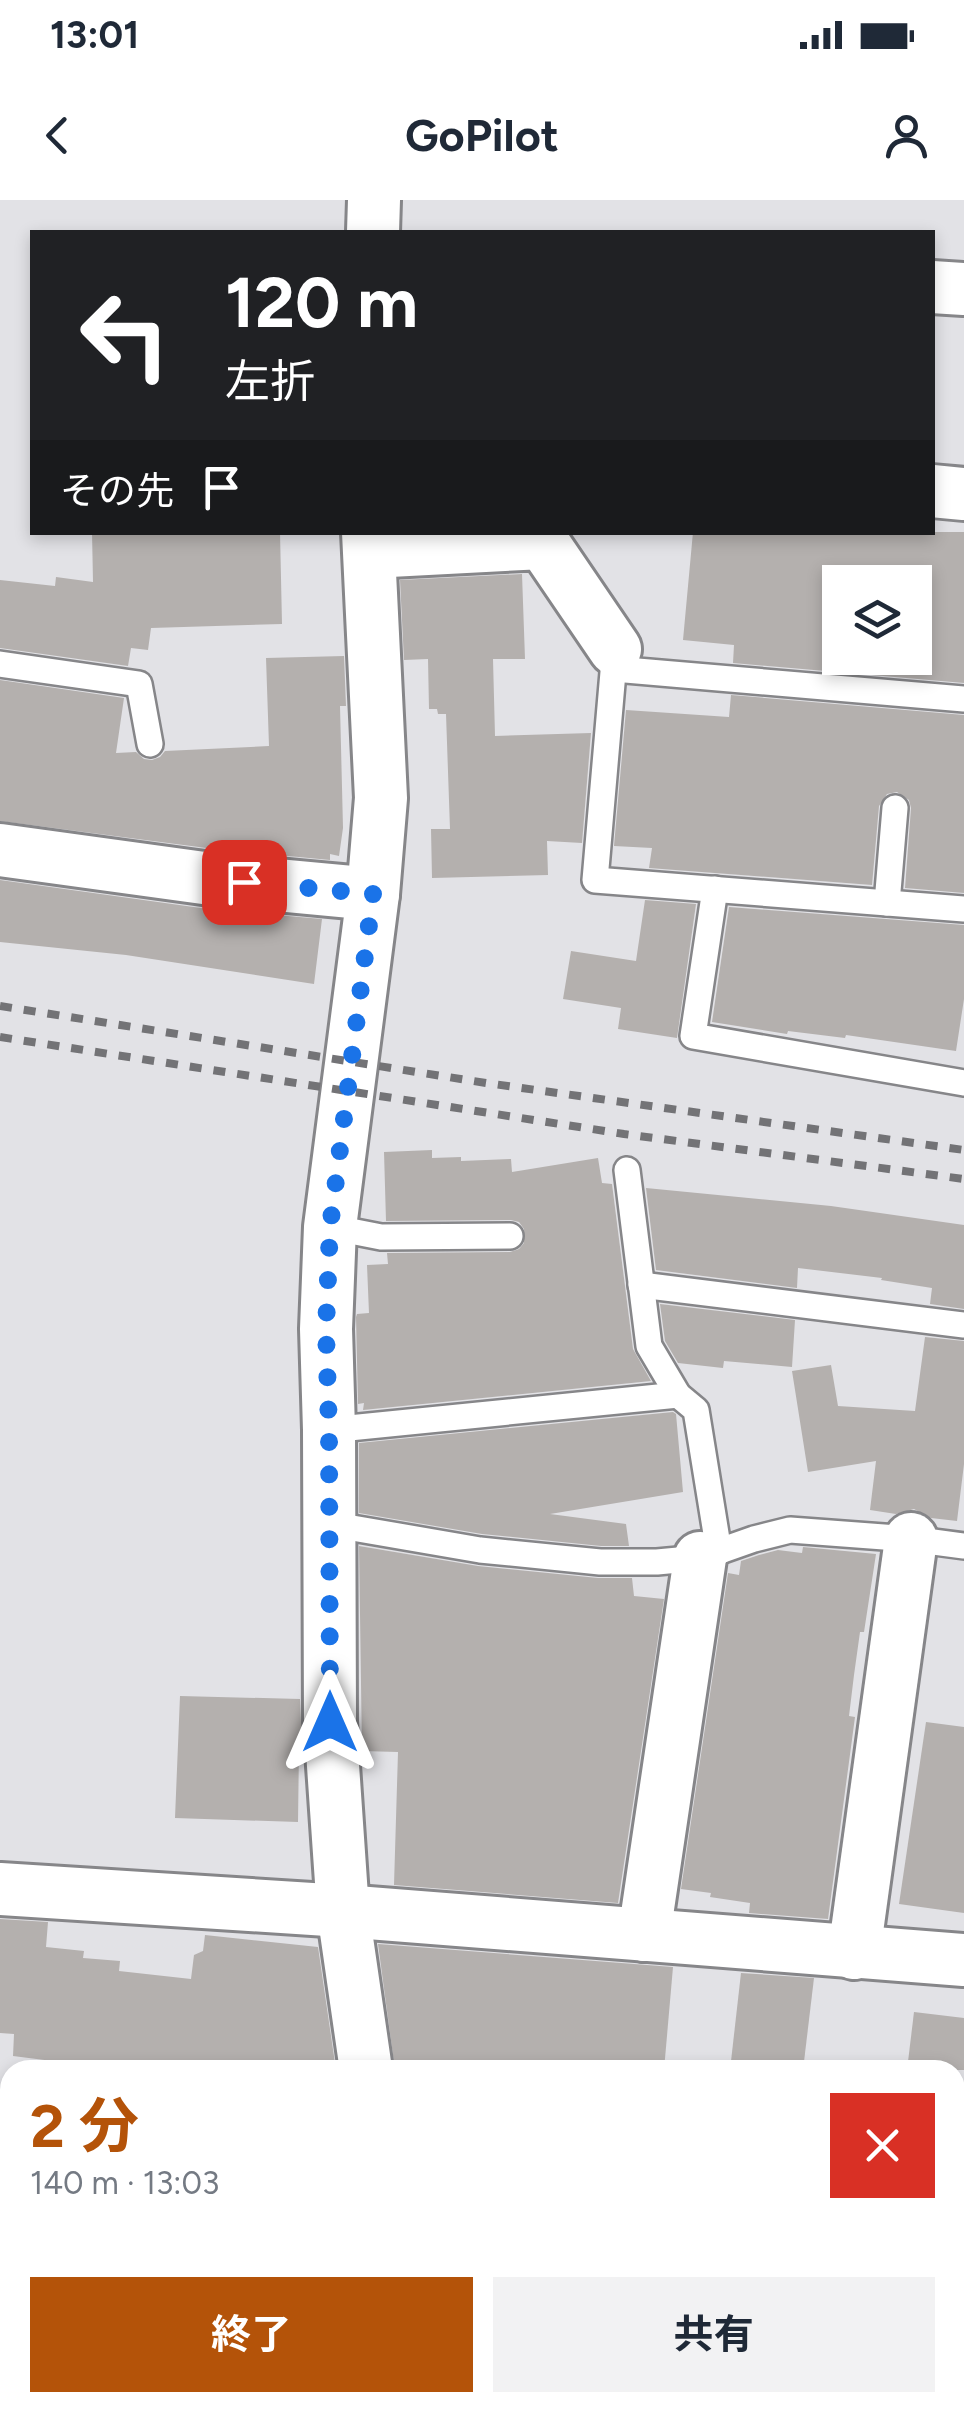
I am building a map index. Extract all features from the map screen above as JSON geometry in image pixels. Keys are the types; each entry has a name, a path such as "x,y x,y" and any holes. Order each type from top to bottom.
{"street":[{"path":"373,230 374,200"},
{"path":"935,287 964,289"},
{"path":"935,491 964,494"},
{"path":"365,2060 343,1912 330,1722 326,1329 330,1227 373,894 381,798 369,542 544,538 614,659"},
{"path":"0,850 211,879 373,894"},
{"path":"854,1953 911,1538"},
{"path":"644,1935 709,1555"},
{"path":"0,1890 964,1960"}],"lane":[{"path":"964,700 614,659 595,880 964,909"},
{"path":"0,664 139,684 150,744"},
{"path":"887,903 894,808"},
{"path":"716,889 693,1036 964,1083"},
{"path":"628,1170 650,1346 678,1395 696,1410 709,1555"},
{"path":"330,1227 381,1237 510,1236"},
{"path":"641,1284 964,1325"},
{"path":"329,1430 678,1395"},
{"path":"329,1524 557,1559 657,1562 709,1555 790,1530 911,1538 964,1546"}],"building":[{"path":"964,532 964,683 872,675 932,675 932,565 822,565 822,671 733,663 734,645 683,640 693,535"},
{"path":"92,535 280,535 282,624 151,628 148,650 131,648 128,666 0,648 0,580 55,586 56,577 93,582"},
{"path":"522,574 525,659 493,659 495,736 591,733 582,843 547,841 548,875 432,878 431,829 450,829 446,714 429,709 428,659 404,660 400,580"},
{"path":"344,656 346,706 340,706 343,828 339,856 330,854 330,860 214,849 0,821 0,680 124,698 116,753 136,752 152,760 165,751 269,746 266,658"},
{"path":"731,695 964,715 964,893 905,888 911,808 909,800 897,792 887,794 879,806 872,885 649,868 652,848 614,846 626,710 729,717"},
{"path":"0,880 208,909 322,919 314,984 126,955 0,942"},
{"path":"645,900 696,904 677,1038 618,1029 621,1008 563,999 571,951 636,961"},
{"path":"729,907 964,925 964,999 956,1051 846,1035 845,1038 788,1031 787,1034 712,1022"},
{"path":"432,1150 432,1158 511,1159 512,1172 598,1158 602,1183 612,1184 633,1349 651,1381 363,1410 364,1403 358,1404 356,1317 369,1313 367,1265 388,1264 387,1253 510,1252 524,1243 524,1229 511,1220 386,1221 384,1152"},
{"path":"646,1188 831,1206 964,1225 964,1309 930,1304 932,1288 882,1278 798,1268 797,1288 656,1270"},
{"path":"660,1304 795,1320 792,1367 724,1361 723,1368 678,1363 665,1341"},
{"path":"925,1337 964,1341 964,1464 957,1521 931,1518 914,1509 896,1514 870,1510 876,1461 808,1472 792,1371 831,1365 838,1406 915,1411"},
{"path":"673,1412 683,1492 550,1514 626,1524 629,1546 482,1534 359,1513 359,1443"},
{"path":"359,1546 478,1566 632,1578 634,1596 664,1599 618,1903 394,1885 398,1752 362,1751"},
{"path":"803,1547 876,1554 854,1675 849,1716 855,1717 828,1919 749,1913 750,1903 681,1889 728,1573 739,1575 741,1561 778,1550 802,1553"},
{"path":"180,1696 300,1699 298,1822 175,1818"},
{"path":"926,1722 964,1727 964,1913 899,1904"},
{"path":"0,1919 48,1922 46,1947 84,1951 83,1958 120,1961 119,1971 191,1979 194,1955 203,1951 205,1935 318,1947 335,2060 44,2060 13,2056 14,2034 0,2033"},
{"path":"378,1944 673,1967 665,2060 394,2060"},
{"path":"741,1973 814,1978 804,2060 731,2060"},
{"path":"914,2012 964,2018 964,2060 908,2060"}],"railway":[{"path":"0,1006 486,1083 964,1150"},
{"path":"0,1037 624,1134 964,1179"}],"route":[{"path":"244,882 373,894 330,1227 326,1329 330,1722"}]}
